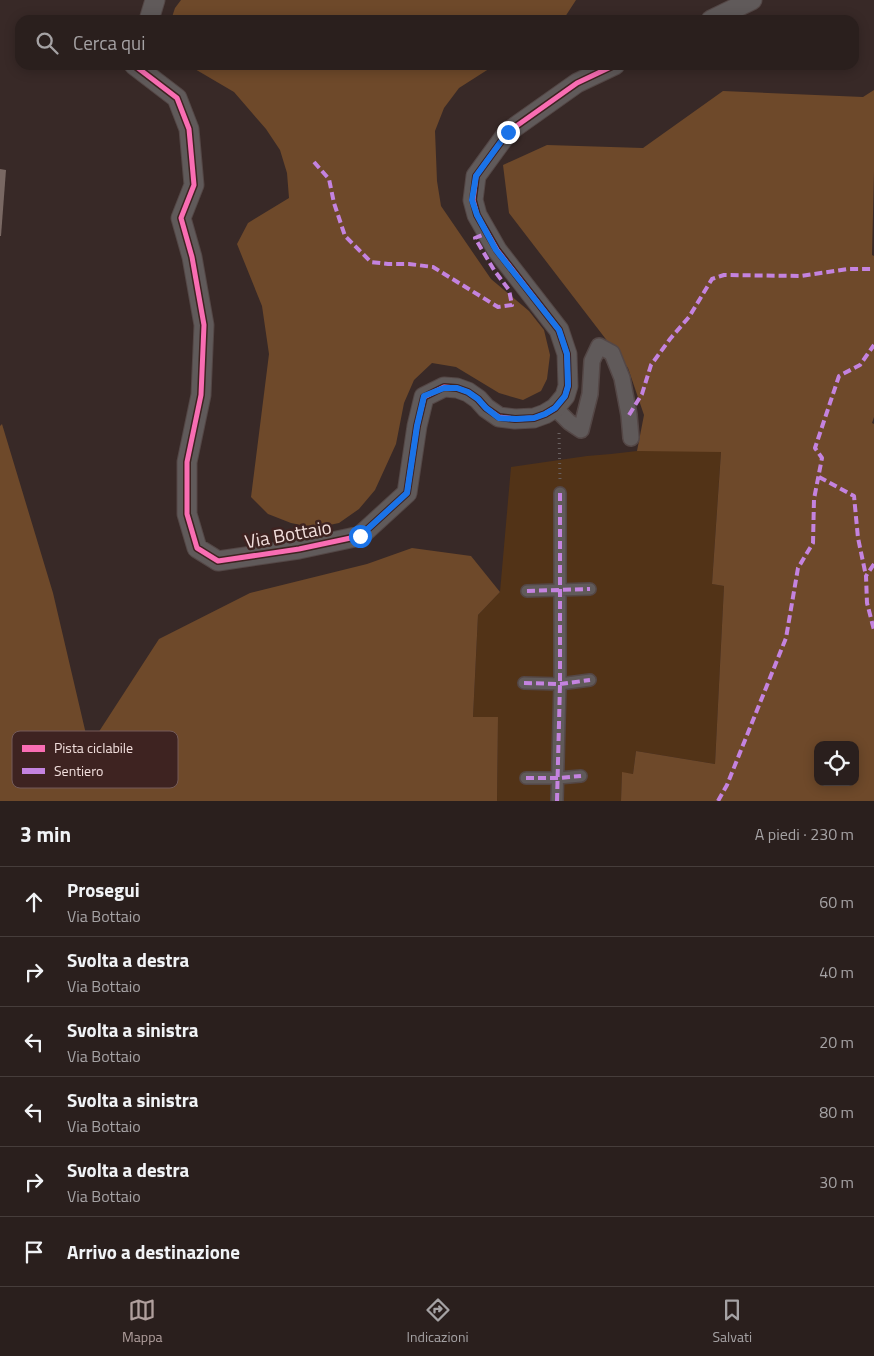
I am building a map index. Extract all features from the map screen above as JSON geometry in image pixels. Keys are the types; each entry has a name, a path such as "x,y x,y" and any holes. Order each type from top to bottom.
{"street":[{"path":"150,15 154,0"},
{"path":"721,15 752,0"},
{"name":"Via Bottaio","path":"141,70 177,98 190,129 194,186 180,218 192,257 204,325 201,395 187,462 187,514 197,548 218,561 299,549 360,536 407,493 417,426 424,396 444,388 457,388 468,392 499,418 534,418 555,408"},
{"path":"604,70 577,83 508,132 476,176 472,200 477,215 496,250 559,330 567,354 568,386 565,396 555,408 569,422 581,430 590,394 592,361 599,346 612,353 622,378 631,438"},
{"path":"557,801 561,589 560,493"},
{"path":"527,591 590,589"},
{"path":"524,684 560,684 590,680"},
{"path":"526,778 581,776"}],"path":[{"path":"559,431 560,493"}],"shaded area":[{"path":"181,0 576,0 566,15 173,15"},
{"path":"197,70 487,70 459,88 444,108 435,131 437,181 441,206 491,279 529,311 544,330 550,355 547,379 541,391 523,400 499,393 456,367 432,363 414,380 404,403 396,444 375,490 359,509 339,523 315,528 291,523 268,514 251,497 269,354 262,306 237,244 248,223 289,198 287,173 280,150 266,129 234,92"},
{"path":"874,90 872,255 874,256 874,417 872,423 874,424 874,801 621,801 622,772 633,774 636,751 715,764 724,586 712,584 721,452 637,451 644,415 628,368 509,213 503,165 547,145 643,148 723,91 863,97"},
{"path":"2,424 53,593 85,731 12,731 12,788 178,788 178,731 99,731 159,639 250,593 367,564 412,548 471,556 500,592 478,615 473,717 498,717 497,801 0,801 0,426"},
{"path":"637,451 721,451 712,584 724,586 715,764 636,751 633,774 622,773 621,801 497,801 498,717 473,717 478,615 500,592 511,467"}],"building":[{"path":"0,169 6,170 1,236 0,236"}],"marked path":[{"path":"314,162 329,179 334,203 345,236 371,262 433,267 498,307 512,305 509,290 494,270 475,238 487,233"},
{"path":"629,415 642,394 651,365 689,317 712,279 724,275 801,276 848,269 874,269"},
{"path":"718,801 727,785 786,638 798,568 813,543 814,499 822,458 815,448 839,376 860,365 874,345"},
{"path":"819,477 854,496 858,538 866,576"},
{"path":"557,801 560,684 560,493"},
{"path":"874,564 866,576 867,603 874,630"},
{"path":"527,591 590,589"},
{"path":"524,683 560,684 590,680"},
{"path":"526,778 581,776"}],"cycle path":[{"path":"141,70 177,98 189,129 194,185 181,218 192,257 204,325 201,395 187,462 187,514 197,548 218,561 299,549 360,536 407,493 417,426 424,397 444,387 457,388 468,392 499,417 515,419 534,418 545,414 555,408 565,396 568,386 567,354 559,330 497,250 477,215 473,200 476,176 508,132 577,83 604,70"}],"route":[{"path":"360,536 407,493 417,426 424,396 444,388 457,388 468,392 478,399 499,418 516,419 534,418 545,414 555,408 565,396 568,386 567,354 559,330 496,250 477,215 472,200 476,176 508,132"}]}
